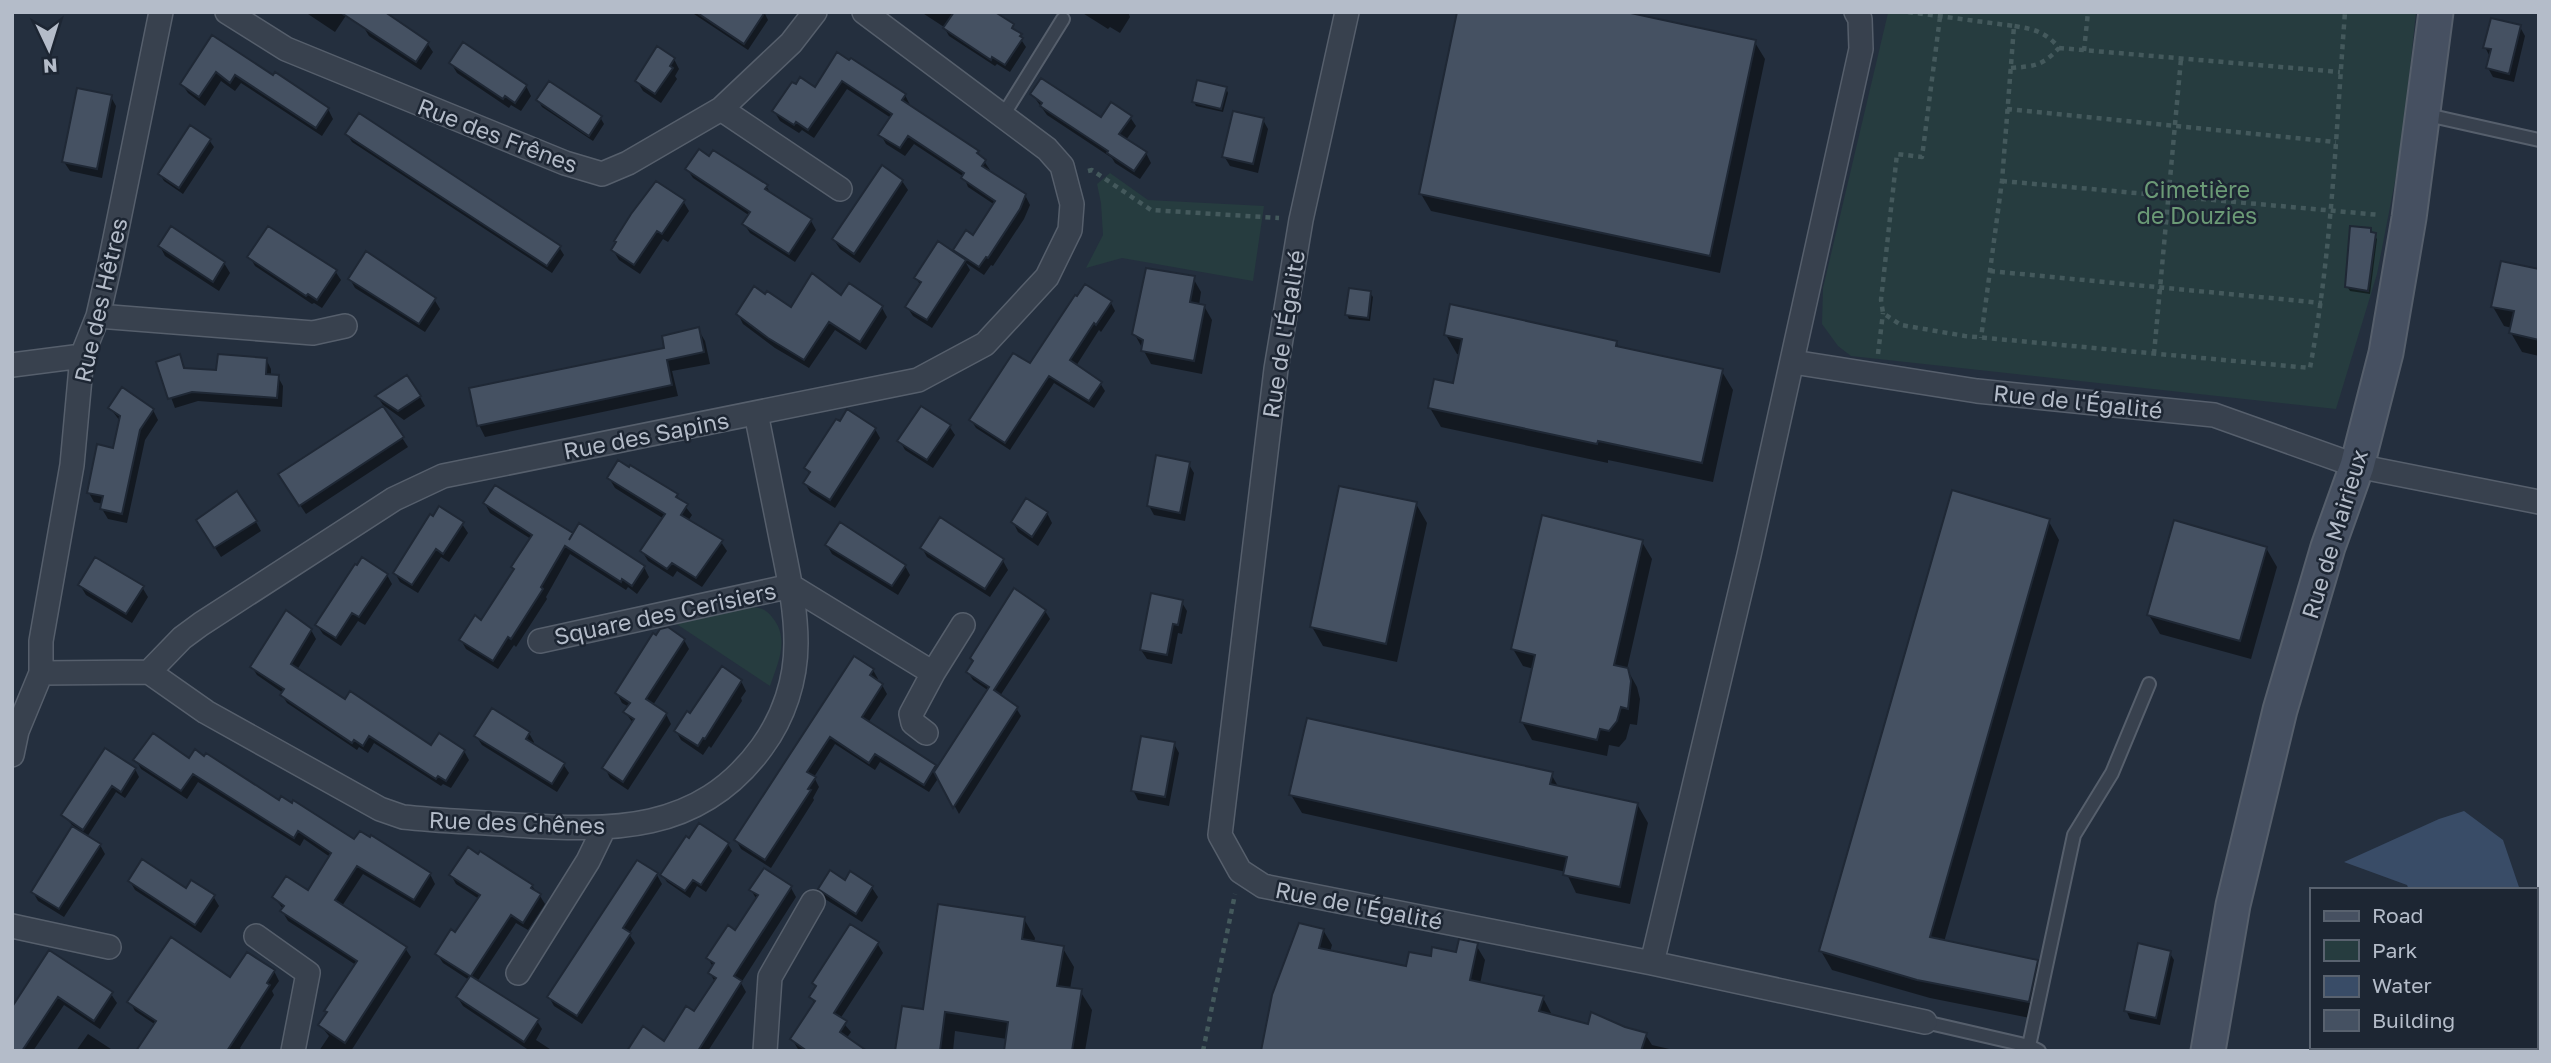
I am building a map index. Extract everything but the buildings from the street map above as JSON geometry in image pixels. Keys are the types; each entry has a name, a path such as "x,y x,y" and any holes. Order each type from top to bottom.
{"street":[{"name":"Rue des Hêtres","path":"41,673 41,641 72,465 82,356 98,316 161,12"},
{"name":"Rue des Frênes","path":"227,12 286,49 552,158 602,174 628,163 721,109 791,43 815,12"},
{"path":"864,12 1004,114 1047,149 1064,171"},
{"name":"Rue de l'Égalité","path":"1348,12 1301,220 1276,369 1220,835 1240,871 1263,886 1652,963 1925,1022"},
{"path":"1652,963 1793,362 1861,49 1860,19 1856,12"},
{"name":"Rue de Mairieux","path":"2208,1051 2232,905 2280,710 2328,547 2357,466 2386,353 2409,218 2436,12"},
{"path":"721,109 840,189"},
{"name":"Rue des Sapins","path":"149,672 182,638 201,624 394,499 443,476 918,380 985,344 1047,277 1070,230 1072,204 1064,171"},
{"path":"98,316 313,333 345,326"},
{"path":"12,365 82,356"},
{"name":"Rue de l'Égalité","path":"1793,362 1977,391 2214,415 2357,466 2539,502"},
{"name":"Rue des Chênes","path":"149,672 206,712 380,809 403,817 604,828 649,822 677,814 709,799 750,764 783,712 790,687 796,644 791,586 756,413"},
{"path":"791,586 933,673"},
{"name":"Square des Cerisiers","path":"540,641 791,586"},
{"path":"926,733 913,723 911,714 963,625"},
{"path":"12,755 14,731 41,673 149,672"},
{"path":"518,973 588,861 604,828"},
{"path":"765,1051 770,977 813,902"},
{"path":"12,926 109,947"},
{"path":"256,936 308,973 293,1051"}],"lane":[{"path":"1004,114 1063,19"},
{"path":"2423,114 2539,140"},
{"path":"1925,1022 2034,1048 2074,835 2112,774 2149,684"}],"path":[{"path":"1908,12 2034,29 2049,36 2059,48 2340,72"},
{"path":"2084,51 2088,12"},
{"path":"1883,313 1900,325 1981,338 2310,368 2322,303 2331,210 2344,12"},
{"path":"1875,375 1897,154 1922,157 1940,17"},
{"path":"1981,338 2002,181 2014,26"},
{"path":"2011,68 2034,66 2046,61 2059,48"},
{"path":"2154,354 2181,59"},
{"path":"2007,108 2336,142"},
{"path":"1064,171 1092,170 1151,211 1301,220"},
{"path":"2002,181 2409,218"},
{"path":"1990,271 2322,303"},
{"path":"1203,1051 1240,871"}],"green space":[{"name":"Cimetière de Douzies","path":"2416,12 2402,145 2377,274 2336,409 1851,356 1838,346 1822,324 1823,288 1888,13"},
{"path":"1110,173 1148,200 1264,206 1253,281 1122,258 1086,268 1103,235 1097,184"},
{"path":"747,607 766,611 779,629 780,654 770,686 672,621"}],"water":[{"path":"2464,811 2503,840 2519,888 2408,888 2407,885 2344,862 2439,819"}]}
